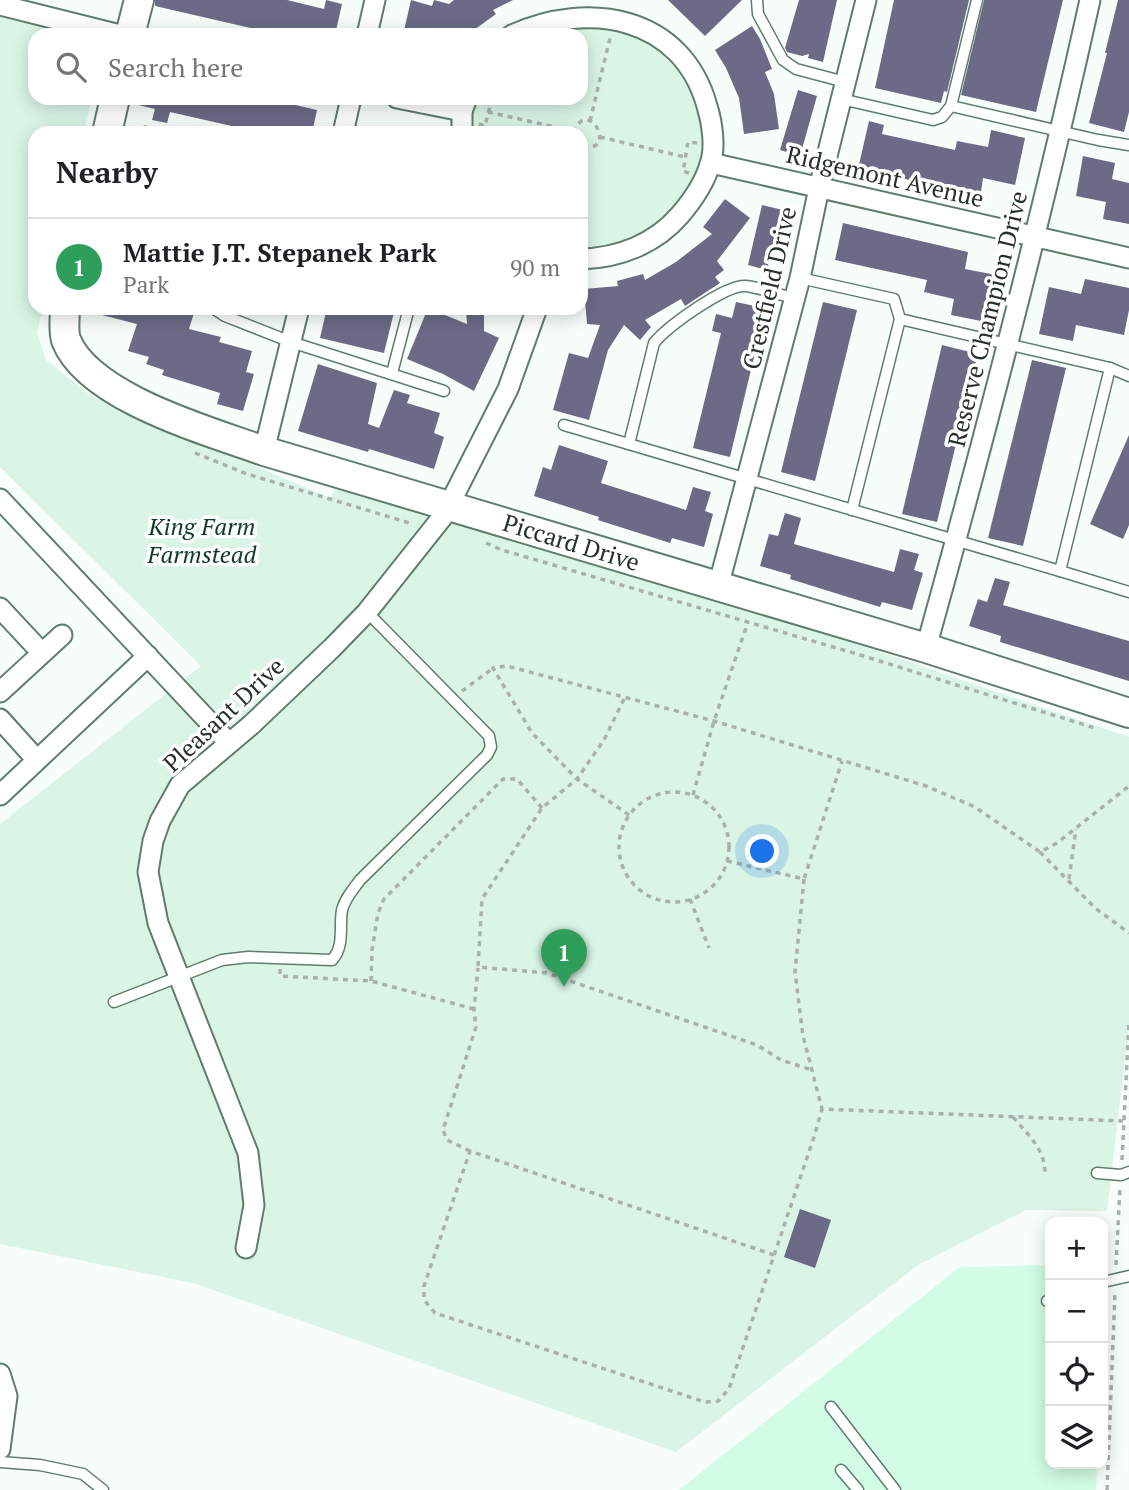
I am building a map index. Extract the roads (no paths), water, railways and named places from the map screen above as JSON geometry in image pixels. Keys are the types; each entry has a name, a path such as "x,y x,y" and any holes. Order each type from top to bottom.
{"street":[{"path":"132,28 139,0"},
{"path":"369,28 375,0"},
{"name":"Crestfield Drive","path":"718,587 800,278 819,188 866,0"},
{"name":"Reserve Champion Drive","path":"926,648 1035,236 1090,0"},
{"path":"0,5 92,28"},
{"path":"523,28 554,15 619,7 675,48 692,68 703,90 710,116 711,163 687,207 671,226 643,245 620,254 588,258"},
{"path":"109,126 113,105"},
{"path":"345,126 349,105"},
{"path":"424,105 466,116"},
{"name":"Ridgemont Avenue","path":"711,163 1129,258"},
{"name":"Piccard Drive","path":"65,315 65,338 78,360 117,391 170,417 264,451 926,648 1129,713"},
{"path":"264,451 297,315"},
{"name":"Pleasant Drive","path":"246,1248 254,1205 248,1153 158,923 148,872 153,841 160,821 180,785 332,648 367,611 450,505 508,389 534,315"},
{"path":"0,499 229,743"},
{"path":"0,608 42,653"},
{"path":"0,692 62,635"},
{"path":"0,794 148,656"},
{"path":"0,719 37,760"},
{"path":"0,1374 7,1396 0,1449"}],"lane":[{"path":"757,0 758,15 783,60 796,69 843,91 933,120 942,117 951,106 977,0"},
{"path":"951,106 1129,145"},
{"path":"800,278 894,299 900,319 852,510"},
{"path":"629,444 654,342 663,332 729,289 744,286 794,298"},
{"path":"224,315 290,342 444,391"},
{"path":"392,373 407,315"},
{"path":"900,319 1110,368 1129,376"},
{"path":"1060,571 1110,368"},
{"path":"564,425 1129,592"},
{"path":"114,1002 222,960 247,957 332,960 339,949 342,909 347,896 486,755 491,747 489,736 367,611"},
{"path":"1097,1173 1125,1173"},
{"path":"1108,1280 1129,1276"},
{"path":"831,1407 895,1490"},
{"path":"0,1462 40,1465 83,1474 103,1490"},
{"path":"841,1471 858,1490"}],"place":[{"name":"Mattie J.T. Stepanek Park","path":"564,987"}],"park label":[{"name":"King Farm Farmstead","path":"202,541"}]}
